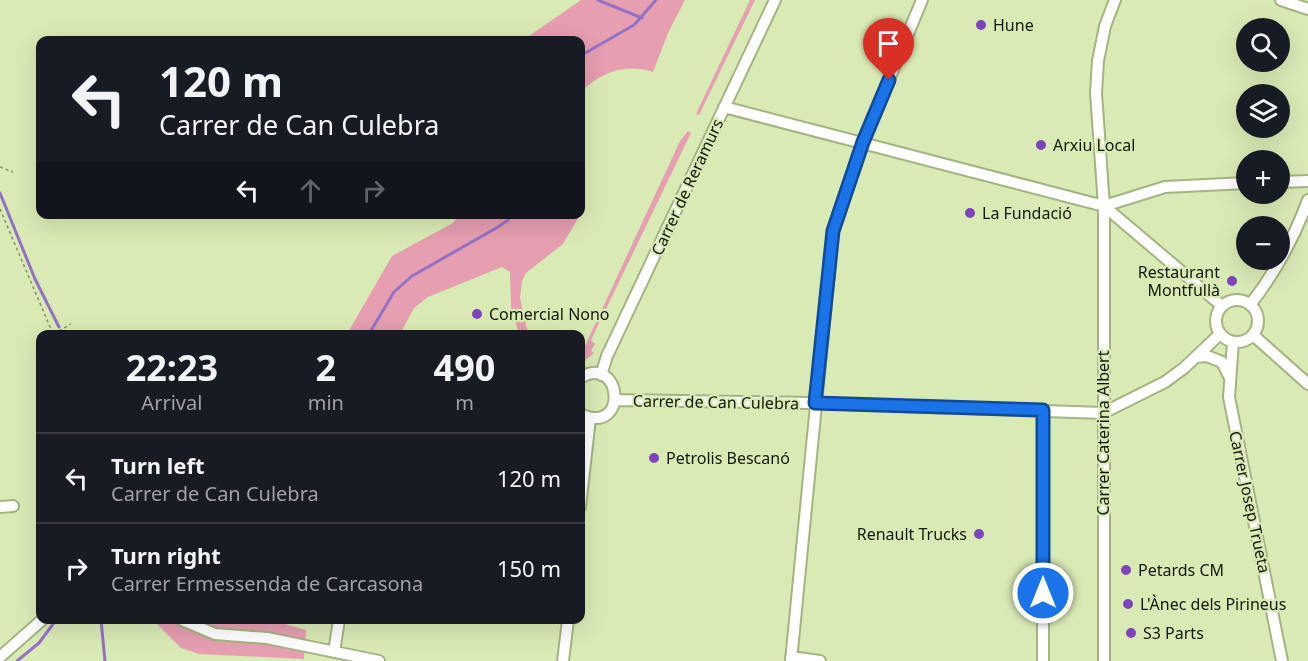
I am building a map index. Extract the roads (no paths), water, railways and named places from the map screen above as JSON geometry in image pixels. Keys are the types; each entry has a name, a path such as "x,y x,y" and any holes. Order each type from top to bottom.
{"street":[{"name":"Carrer de Reramurs","path":"601,375 607,356 775,0"},
{"path":"820,661 791,659 833,231 863,142 922,0"},
{"name":"Carrer Caterina Albert","path":"1104,661 1104,206 1096,93 1098,61 1115,0"},
{"path":"1281,0 1308,9"},
{"path":"724,107 1104,206 1222,306"},
{"path":"1290,182 1308,181"},
{"path":"1104,206 1165,188 1236,184"},
{"path":"1250,305 1269,281 1308,200"},
{"path":"1236,300 1250,305 1257,316 1254,334 1246,340 1233,342 1220,334 1216,317 1222,306 1236,300"},
{"path":"1103,413 1165,382 1197,357 1220,334"},
{"path":"1254,334 1308,384"},
{"name":"Carrer Josep Trueta","path":"1233,342 1228,397 1282,661"},
{"path":"1197,357 1207,356 1222,362 1231,379"},
{"path":"585,376 601,375 612,383 616,390 616,400 609,413 599,418 585,416"},
{"name":"Carrer de Can Culebra","path":"616,400 815,403 1103,413"},
{"path":"1043,410 1043,661"},
{"path":"0,507 13,506"},
{"path":"0,657 37,624"},
{"path":"191,624 215,634 267,638 379,661"},
{"path":"334,652 338,624"},
{"path":"563,661 568,624"}],"waterway":[{"path":"598,0 642,18"},
{"path":"585,53 634,25 656,0"},
{"path":"0,193 35,279 59,327"},
{"path":"371,330 394,292 412,276 508,219"},
{"path":"17,661 39,643 53,624"},
{"path":"101,624 105,661"}],"place":[{"name":"Hune","path":"981,25"},
{"name":"Arxiu Local","path":"1041,145"},
{"name":"La Fundació","path":"970,213"},
{"name":"Restaurant Montfullà","path":"1232,281"},
{"name":"Comercial Nono","path":"477,314"},
{"name":"Petrolis Bescanó","path":"654,458"},
{"name":"Renault Trucks","path":"979,534"},
{"name":"Petards CM","path":"1126,570"},
{"name":"L'Ànec dels Pirineus","path":"1128,604"},
{"name":"S3 Parts","path":"1131,633"}]}
